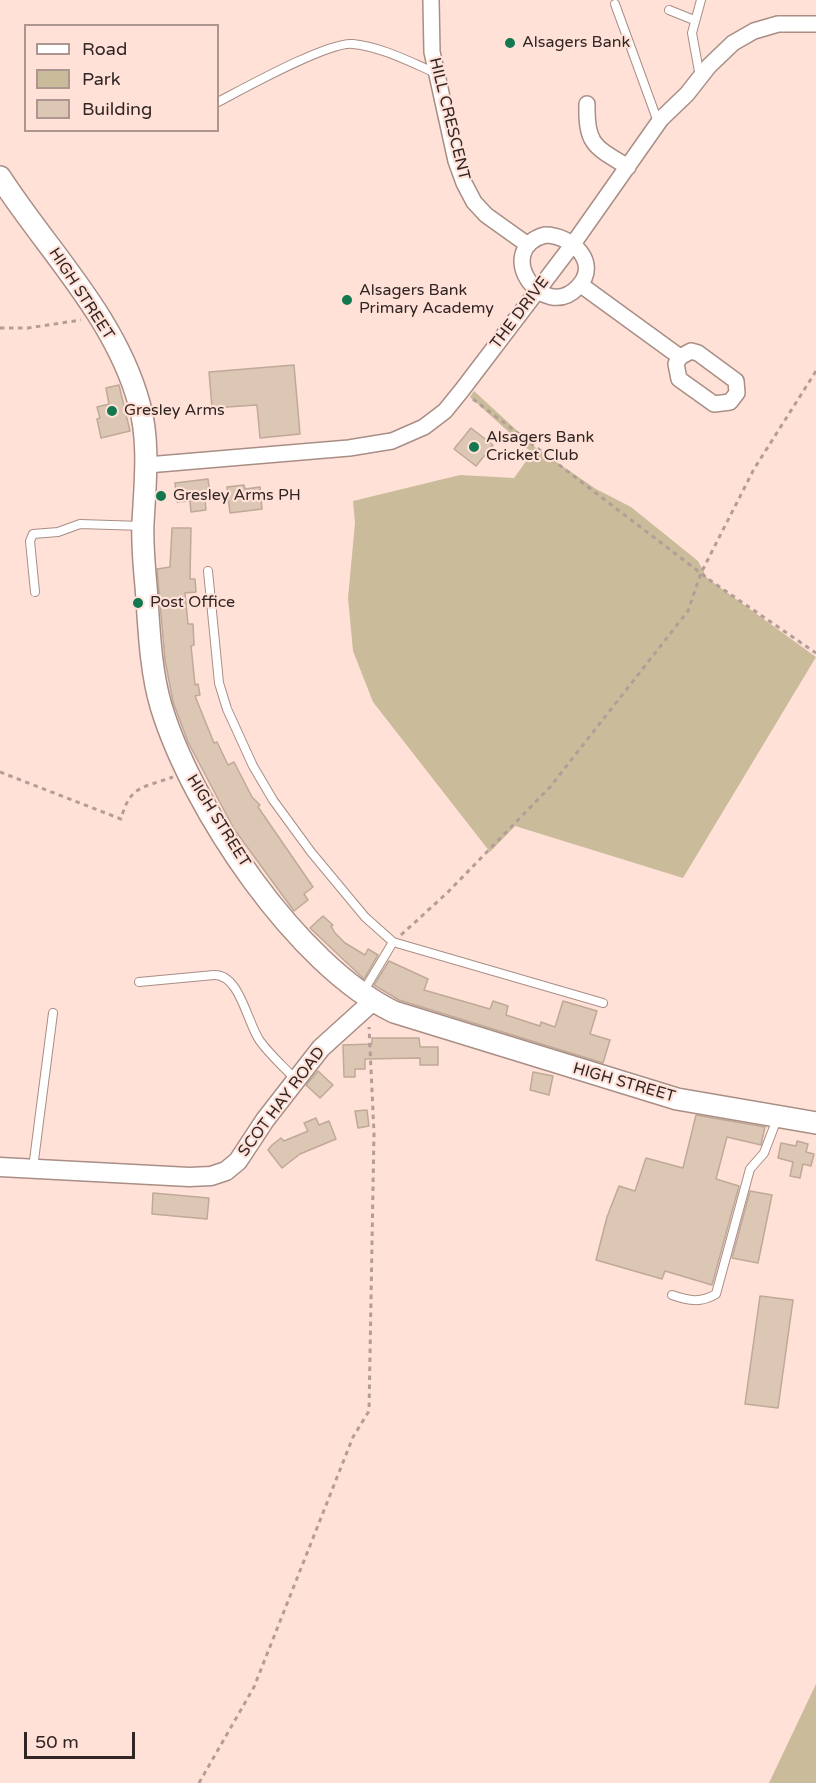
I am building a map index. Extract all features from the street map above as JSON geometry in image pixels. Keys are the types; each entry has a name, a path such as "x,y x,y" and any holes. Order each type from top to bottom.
{"main road":[{"name":"HIGH STREET","path":"0,177 98,315 139,403 147,465 143,526 146,591 156,686 167,726 186,772 236,854 277,910 326,964 367,998 405,1015 677,1099 816,1123"}],"street":[{"name":"HILL CRESCENT","path":"431,0 432,52 456,161 474,202 486,215 528,244"},
{"name":"THE DRIVE","path":"147,465 349,448 392,441 424,427 445,411 462,390 573,244 658,123 733,43 753,31 778,24 816,24"},
{"path":"587,104 586,131 599,149 628,167"},
{"path":"551,235 573,244 584,257 586,265 580,285 568,295 558,297 547,296 537,291 522,268 522,257 528,244 537,237 551,235"},
{"path":"580,285 680,357"},
{"name":"SCOT HAY ROAD","path":"0,1167 211,1176 226,1171 238,1161 321,1048 367,998"}],"lane":[{"path":"700,77 692,33 701,0"},
{"path":"615,4 658,123"},
{"path":"669,10 694,20"},
{"path":"219,102 330,48 351,44 372,48 438,73"},
{"path":"35,592 30,541 33,534 58,532 80,525 143,526"},
{"path":"207,571 219,683 227,708 253,766 273,800 318,861 365,917 393,942 603,1004"},
{"path":"367,998 393,942"},
{"path":"139,982 214,975 226,977 234,987 258,1039 296,1080"},
{"path":"33,1168 52,1013"},
{"path":"672,1295 689,1301 706,1300 716,1294 750,1169 764,1153 777,1118"}],"path":[{"path":"0,328 28,328 89,320 98,315"},
{"path":"393,942 448,892 549,787 688,611 701,573 754,469 816,371"},
{"path":"462,390 701,573 816,654"},
{"path":"0,772 121,819 126,799 139,789 186,772"},
{"path":"199,1783 254,1687 353,1437 369,1411 374,1133 367,998"}],"green space":[{"path":"474,391 536,448 596,489 631,507 698,561 707,578 816,657 683,878 515,826 490,852 373,702 353,651 348,598 355,523 353,501 460,475 514,478 532,453 470,397"},
{"path":"816,1684 816,1783 769,1783"}],"building":[{"path":"294,365 300,434 260,438 257,405 212,408 209,372"},
{"name":"Gresley Arms","path":"119,385 130,431 101,438 97,407 109,404 106,388"},
{"name":"Alsagers Bank Cricket Club","path":"471,428 493,445 476,466 454,449"},
{"path":"208,479 211,499 205,500 206,510 191,512 190,501 177,502 175,483"},
{"path":"244,485 245,489 260,487 262,509 230,513 227,487"},
{"path":"172,528 191,528 190,579 195,579 196,592 185,593 188,624 193,624 194,645 191,646 195,685 198,684 200,695 195,696 214,743 217,742 228,765 234,762 252,797 260,805 258,807 313,887 304,894 308,900 294,911 234,829 188,742 173,702 165,660 157,569 170,567"},
{"path":"323,916 333,925 331,926 335,933 345,943 365,955 368,949 378,955 364,979 310,928"},
{"path":"389,961 428,979 424,990 490,1009 493,1001 508,1006 506,1015 540,1026 541,1022 555,1027 563,1001 597,1011 590,1034 610,1040 603,1063 399,1000 374,985"},
{"path":"372,1038 419,1038 420,1047 438,1047 438,1065 420,1065 420,1058 365,1059 365,1069 355,1069 355,1077 344,1077 343,1045 372,1044"},
{"path":"318,1071 333,1085 320,1098 306,1085"},
{"path":"533,1072 553,1076 549,1095 530,1090"},
{"path":"367,1110 369,1126 358,1128 355,1111"},
{"path":"696,1115 765,1127 761,1145 727,1137 716,1179 739,1186 712,1285 665,1271 662,1279 596,1260 607,1217 619,1186 635,1191 646,1158 683,1168"},
{"path":"316,1118 319,1125 329,1121 336,1139 300,1154 282,1168 268,1150 281,1138 284,1141 308,1131 304,1123"},
{"path":"797,1141 808,1144 806,1152 814,1154 811,1166 803,1164 800,1178 790,1176 793,1162 778,1158 781,1143 796,1146"},
{"path":"750,1191 772,1195 758,1263 732,1258"},
{"path":"153,1193 209,1198 207,1219 152,1214"},
{"path":"760,1296 793,1300 778,1408 745,1404"}],"place":[{"name":"Alsagers Bank","path":"510,43"},
{"name":"Alsagers Bank Primary Academy","path":"347,300"},
{"name":"Gresley Arms","path":"112,411"},
{"name":"Alsagers Bank Cricket Club","path":"474,447"},
{"name":"Gresley Arms PH","path":"161,496"},
{"name":"Post Office","path":"138,603"}]}
